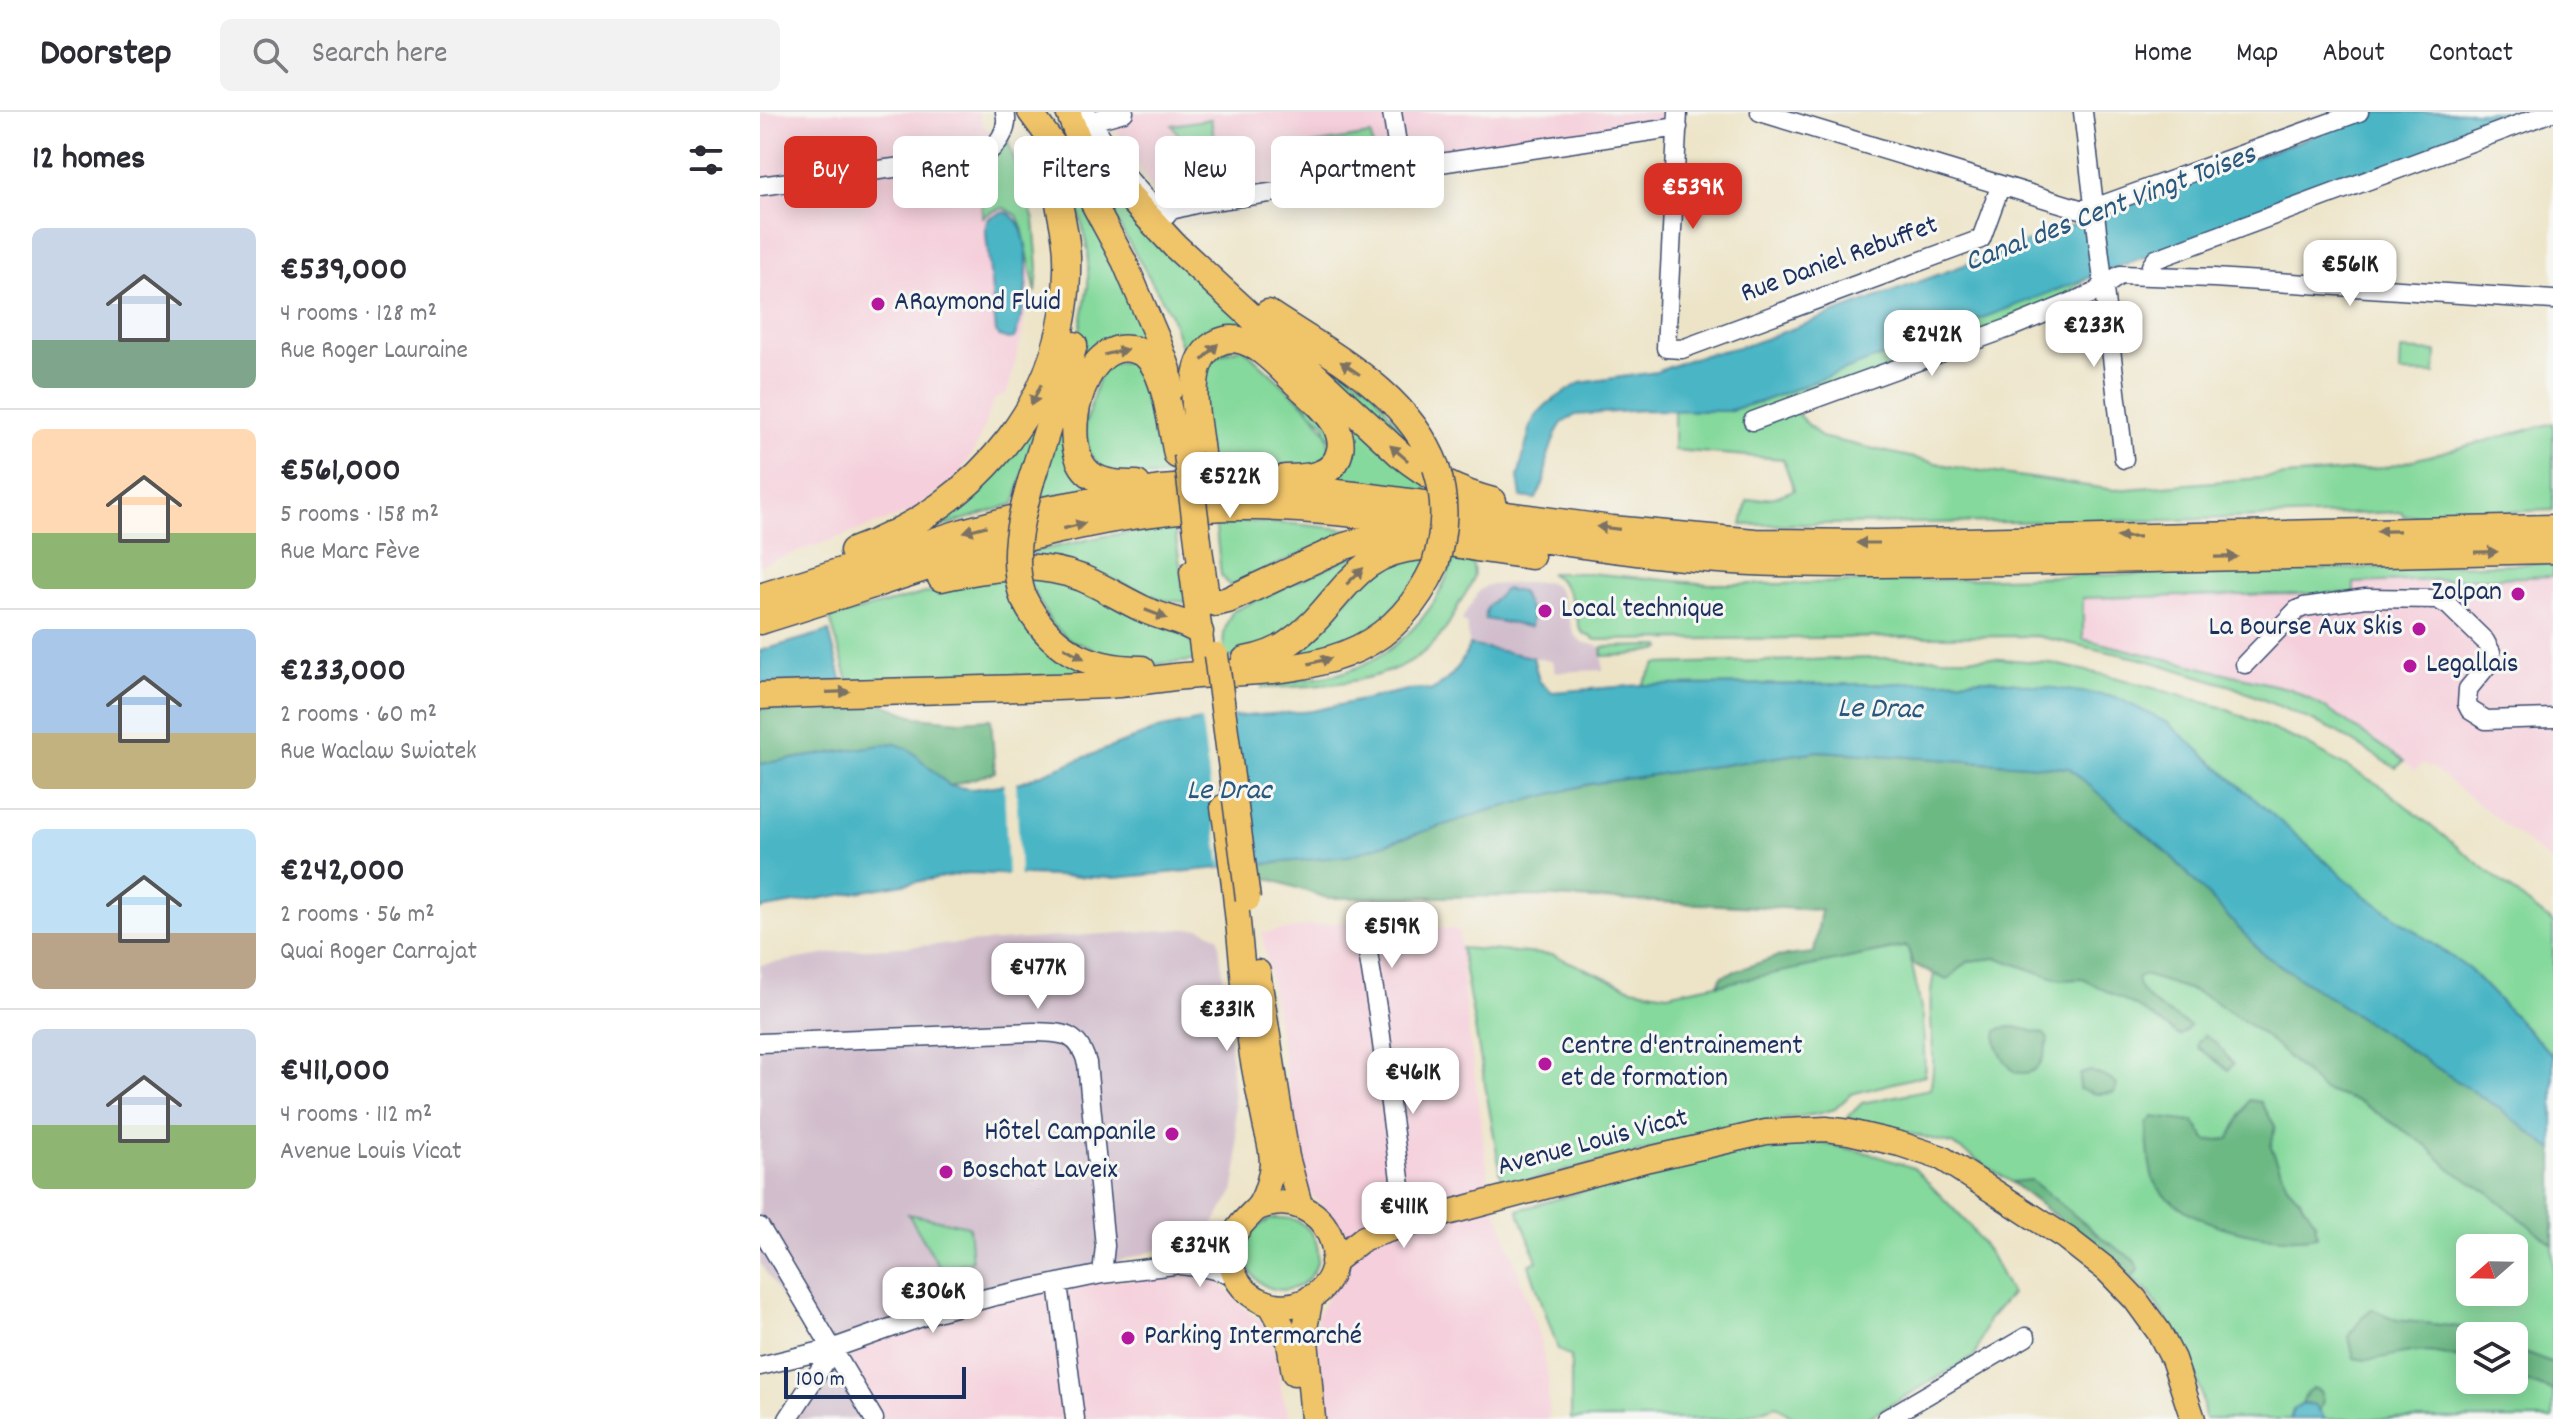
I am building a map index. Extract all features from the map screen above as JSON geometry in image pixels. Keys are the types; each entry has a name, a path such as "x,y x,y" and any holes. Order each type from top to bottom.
{"highway":[{"path":"760,586 909,527 967,486 1006,445 1026,415 1047,373 1057,342 1066,294 1065,202 1077,219 1083,264 1081,310 1069,365 1031,481 1016,553 1017,577 1023,597 1050,637 1077,656 1119,668 1227,663 1271,653 1310,626 1358,572 1378,558 1487,524"},
{"path":"1138,208 1412,464 1446,485 1487,524"},
{"path":"760,696 1110,685 1304,665 1346,653 1380,635 1412,605 1435,565 1444,518 1443,495 1436,467 1420,433 1405,413 1384,394 1321,348 1200,269"},
{"path":"1265,485 1277,479 1309,478 1326,471 1337,460 1340,441 1333,422 1315,400 1262,352 1247,342 1228,339 1207,350 1199,364 1190,454 1205,590 1209,600 1216,603 1228,600 1364,539 1417,537 1487,524"},
{"path":"1160,489 1107,482 1087,472 1077,457 1074,431 1082,391 1093,366 1104,354 1114,349 1128,348 1144,354 1152,363 1166,403 1190,454"},
{"path":"1169,370 1203,498"},
{"path":"760,597 963,532 1048,509 1160,489 1216,485 1265,485 1364,496 1551,540 1652,569 1750,574 2014,570 2036,561 2553,550"},
{"path":"773,618 995,546 1086,523 1155,511 1252,507 1363,514 1487,524 1551,540 1683,537 1804,543 2553,528"},
{"path":"2466,529 2485,521 2553,518"},
{"path":"773,618 951,576 1003,567 1027,567 1080,578 1142,609 1187,624 1206,648"}],"main road":[{"path":"1030,112 1082,183 1145,306 1169,370"},
{"path":"1068,112 1104,205 1163,314 1181,377 1190,454"},
{"path":"1203,498 1200,549 1206,648 1242,900 1287,1157 1300,1205"},
{"path":"1206,648 1216,603"},
{"path":"1242,900 1249,1034 1272,1158 1268,1182 1258,1208"},
{"name":"Avenue Louis Vicat","path":"1364,1238 1649,1159 1766,1132 1826,1129 1878,1138 1942,1158 2066,1238 2107,1270 2135,1299 2159,1332 2173,1359 2193,1419"},
{"path":"1279,1202 1300,1205 1315,1214 1327,1228 1333,1245 1333,1262 1323,1286 1311,1297 1291,1305 1271,1305 1253,1297 1235,1275 1231,1257 1232,1239 1242,1221 1258,1208 1279,1202"},
{"path":"1327,1228 1364,1238"},
{"path":"1333,1262 1364,1238"},
{"path":"1311,1297 1305,1328 1313,1419"},
{"path":"1271,1305 1288,1337 1297,1419"}],"street":[{"path":"760,186 983,156 994,148 1002,136 1007,120 1005,112"},
{"path":"1124,112 1089,117 1126,176 1166,216 1171,210 1199,203 1271,193"},
{"path":"1392,112 1396,136"},
{"path":"1760,112 2000,187 2094,211 2359,112"},
{"path":"2083,112 2106,282 2124,459"},
{"path":"2149,275 2156,259 2552,112"},
{"path":"1444,161 1678,120"},
{"name":"Rue Daniel Rebuffet","path":"1678,120 1666,348 1682,349 1981,239 2000,187"},
{"path":"1753,421 2009,328 2106,282 2149,275 2553,300"},
{"path":"2245,664 2297,610 2304,607 2358,599 2437,599 2449,606 2485,641 2491,652 2490,662 2468,689 2467,704 2470,710 2486,720 2553,718"},
{"path":"1365,934 1406,1224"},
{"path":"760,1043 1034,1032 1064,1033 1074,1039 1087,1063 1105,1246 1102,1274"},
{"path":"760,1227 766,1248 834,1348 874,1419"},
{"path":"1174,1265 1214,1250 1232,1239"},
{"path":"760,1366 834,1348 961,1305 1102,1274 1174,1265 1235,1275"},
{"path":"1058,1283 1075,1419"},
{"path":"1886,1419 2026,1337"},
{"path":"788,1419 834,1348"}],"shaded area":[{"path":"760,112 978,112 983,126 992,136 893,136 893,208 998,208 998,147 1008,165 1014,189 1014,208 1019,208 1030,254 1031,278 1022,336 1007,393 994,400 976,447 957,478 913,511 760,565"},
{"path":"1105,112 1668,112 1667,122 1444,158 1444,136 1271,136 1271,186 1255,188 1255,136 1155,136 1155,192 1139,166 1139,136 1120,136"},
{"path":"2553,576 2553,863 2434,769 2422,764 2415,771 2389,749 2291,689 2083,639 2083,598 2354,593 2353,583"},
{"path":"1546,582 1555,585 1560,593 1574,634 1582,642 1602,647 1603,670 1556,672 1552,661 1469,645 1467,625 1462,619 1479,591 1487,585"},
{"path":"1368,918 1459,930 1464,996 1490,1190 1537,1328 1548,1376 1549,1419 1322,1419 1317,1316 1331,1292 1332,1219 1306,1187 1262,933"},
{"path":"1201,928 1218,937 1229,1026 1238,1164 1233,1193 1205,1237 1035,1284 842,1346 884,1419 784,1419 822,1362 760,1263 760,965 854,950"},
{"path":"1177,1275 1214,1277 1250,1314 1264,1321 1273,1337 1282,1394 1291,1419 884,1419 842,1346 1035,1284"}],"green space":[{"path":"1211,119 1214,136 1179,136 1172,125"},
{"path":"1008,141 1014,159 1014,208 1030,208 1034,220 1038,267 1036,293 1017,215 1004,208 983,217 982,208 998,208 998,151"},
{"path":"1078,208 1088,208 1158,347 1143,348 1079,372 1093,489 1034,499 1076,350 1088,286 1088,251"},
{"path":"1111,208 1130,208 1428,485 1426,494 1332,481 1347,460 1255,336 1189,370 1170,313"},
{"path":"2089,277 2054,303 1791,408 1821,437 1954,467 2115,490 2383,468 2553,423 2553,510 2403,516 2402,512 2177,520 1742,525 1747,501 1775,497 1794,490 1783,459 1674,450 1674,410 1727,411 1763,401"},
{"path":"1299,342 1371,388 1432,471"},
{"path":"1243,348 1325,424 1331,454 1305,472 1208,472 1201,419 1206,360"},
{"path":"2401,350 2436,352 2435,374 2400,373"},
{"path":"1061,355 1014,504 905,538 973,488"},
{"path":"1141,361 1162,415 1171,475 1125,478 1106,474 1081,442 1102,364"},
{"path":"1215,520 1353,530 1230,586 1221,575"},
{"path":"1174,526 1186,602 1163,600 1097,573 1034,558 1032,552 1105,536"},
{"path":"1371,547 1310,619 1246,655 1225,658 1224,634 1233,611"},
{"path":"1432,554 1427,567 1374,632 1283,662 1378,567"},
{"path":"1453,557 1471,560 1474,573 1471,583 1440,636 1415,659 1395,669 1352,681 1262,688 1262,684 1305,680 1348,671 1384,653 1415,627 1428,611 1439,594"},
{"path":"2553,563 2553,576 2354,583 2354,593 2083,598 2083,639 2291,689 2324,707 2404,761 2396,768 2332,729 2231,686 2146,660 2036,636 1596,640 1580,629 1567,590 1549,573 1588,573 1709,584 1782,584"},
{"path":"1024,574 1045,575 1186,635 1202,660 1159,664 1125,662 1058,635"},
{"path":"1007,579 1104,675 848,681 830,618 957,585"},
{"path":"1661,646 1662,649 1628,655 1602,656 1602,647"},
{"path":"1989,658 2050,663 2114,677 2221,707 2304,743 2381,786 2553,923 2553,1056 2470,970 2363,894 1989,679 1877,684 1642,685 1656,664"},
{"path":"878,702 916,717 960,721 991,719 995,772 950,786 894,743 760,764 760,709"},
{"path":"1819,751 2070,768 2171,856 2263,954 2500,1109 2553,1150 2553,1245 2489,1193 2450,1169 2426,1145 2360,1102 2323,1090 2265,1036 2213,1000 2144,975 2137,978 2144,994 2190,1026 2180,1036 2136,1006 2083,979 2060,980 1998,958 1969,961 1947,980 1913,964 1907,946 1718,985 1721,976 1776,957 1814,953 1821,910 1534,896 1327,898 1264,877 1260,864 1348,856 1487,811 1590,784"},
{"path":"1951,945 2182,970 2553,1225 2553,1419 2205,1419 2201,1391 2177,1336 2149,1293 2094,1246 2011,1182 1952,1144 1847,1118 1862,1103 1930,1089 1933,1062 1931,993 1940,961"},
{"path":"1908,946 1923,1017 1925,1075 1851,1094 1835,1109 1817,1114 1740,1126 1503,1187 1461,948 1553,955 1631,988 1667,994"},
{"path":"2015,1027 2044,1034 2048,1039 2045,1054 2035,1070 2014,1072 1998,1048 1997,1031"},
{"path":"2204,1035 2216,1043 2233,1064 2228,1070 2198,1047"},
{"path":"2090,1071 2117,1085 2114,1093 2096,1094 2079,1089 2080,1074"},
{"path":"2249,1100 2261,1102 2275,1126 2271,1147 2287,1185 2315,1222 2317,1236 2277,1238 2230,1229 2187,1212 2156,1185 2147,1138 2147,1124 2153,1117 2194,1122 2207,1141 2229,1139"},
{"path":"1821,1143 1868,1153 1914,1168 1968,1224 1992,1257 2011,1294 1988,1320 1975,1356 1866,1419 1796,1419 1776,1405 1735,1419 1571,1419 1571,1357 1558,1349 1529,1265 1537,1261 1518,1210 1706,1158 1783,1145"},
{"path":"2031,1180 2133,1259 2139,1268 2132,1278 2011,1182"},
{"path":"908,1214 969,1226 972,1261 941,1269"},
{"path":"1282,1218 1302,1224 1312,1234 1318,1254 1312,1274 1302,1284 1282,1290 1262,1284 1252,1274 1246,1254 1252,1234 1262,1224"},
{"path":"2372,1309 2397,1320 2456,1327 2456,1357 2419,1352 2369,1360 2354,1358 2349,1337 2362,1317"},
{"path":"2528,1353 2553,1363 2553,1391 2528,1382"},
{"path":"2313,1388 2320,1391 2323,1400 2320,1410 2312,1404 2302,1404 2307,1392"}],"water":[{"path":"2377,112 2537,112 1763,401 1727,411 1644,410 1576,415 1562,423 1556,433 1544,482 1536,499 1521,497 1518,477 1531,425 1547,404 1580,383 1656,372 1696,357 1751,344"},
{"path":"1005,212 1016,220 1023,233 1027,270 1019,326 1014,338 1008,339 996,332 986,234 990,217"},
{"path":"1505,589 1521,592 1532,615 1530,627 1485,619 1487,607"},
{"path":"829,631 842,682 760,684 760,651"},
{"name":"Le Drac","path":"1469,645 1533,657 1539,681 1552,692 1642,685 1877,684 1989,679 2116,697 2168,723 2363,894 2470,970 2553,1056 2553,1150 2500,1109 2263,954 2171,856 2069,768 1819,751 1590,784 1487,811 1348,856 1115,878 967,873 760,909 760,764 894,743 910,750 950,786 972,789 1021,782 1158,729 1206,719 1312,711 1407,690 1430,691 1454,672"},
{"path":"2302,1404 2315,1405 2325,1419 2290,1419 2293,1410"}],"pier":[{"path":"1232,713 1221,872 1201,716"},
{"path":"1016,779 1020,879 1008,878 1004,780"}],"place":[{"name":"ARaymond Fluid","path":"878,304"},
{"name":"Zolpan","path":"2518,594"},
{"name":"Local technique","path":"1545,611"},
{"name":"La Bourse Aux Skis","path":"2419,629"},
{"name":"Legallais","path":"2410,666"},
{"name":"Centre d'entrainement et de formation","path":"1545,1064"},
{"name":"Hôtel Campanile","path":"1172,1134"},
{"name":"Boschat Laveix","path":"946,1172"},
{"name":"Parking Intermarché","path":"1128,1338"}],"water label":[{"name":"Canal des Cent Vingt Toises","path":"2111,210"}]}
